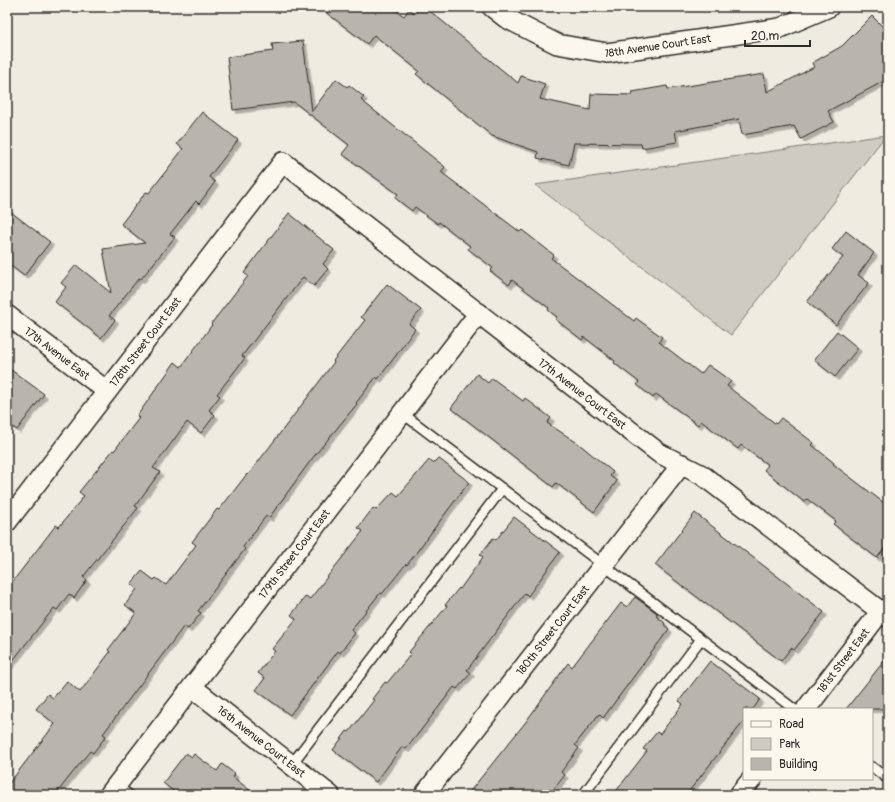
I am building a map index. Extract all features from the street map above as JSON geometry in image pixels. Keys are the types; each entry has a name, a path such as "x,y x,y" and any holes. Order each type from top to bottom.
{"street":[{"name":"18th Avenue Court East","path":"492,7 506,18 557,44 606,54 780,28 829,7"},
{"name":"17th Avenue Court East","path":"283,162 659,452 702,475 884,614"},
{"name":"178th Street Court East","path":"7,522 283,162"},
{"name":"179th Street Court East","path":"118,792 192,687 479,313"},
{"name":"17th Avenue East","path":"7,315 107,391"},
{"name":"180th Street Court East","path":"424,795 682,464"},
{"name":"181st Street East","path":"807,708 884,614"},
{"name":"16th Avenue Court East","path":"192,687 330,795"},
{"path":"739,795 751,780"}],"lane":[{"path":"402,413 793,708"},
{"path":"291,765 502,489"},
{"path":"582,795 701,639"},
{"path":"873,768 888,780"}],"green space":[{"path":"886,135 731,335 535,185"}],"building":[{"path":"319,7 391,7 404,16 409,9 415,14 420,7 425,7 518,83 521,76 545,84 540,99 590,110 591,94 633,95 632,92 667,86 668,89 764,74 767,92 814,67 812,63 842,46 872,16 888,32 888,79 828,111 834,122 801,139 794,126 742,135 739,119 675,131 677,142 642,148 641,144 574,143 569,165 537,158 538,152 492,136 416,74 419,71 374,35 367,44"},
{"path":"303,41 312,111 336,79 347,87 349,85 364,97 361,100 445,167 441,172 520,232 522,230 554,255 551,258 634,321 636,318 662,337 659,342 701,374 708,365 731,381 727,386 776,424 781,418 814,443 812,445 834,463 833,464 888,506 888,544 877,558 833,524 836,521 807,499 804,502 764,470 768,465 741,445 738,449 701,421 698,425 656,394 653,398 637,385 639,382 614,363 615,361 584,337 582,340 555,319 557,317 548,310 549,308 512,280 509,285 490,271 493,268 468,249 470,246 439,222 438,224 415,207 412,211 395,198 398,194 342,154 349,145 294,102 233,110 227,57 273,51 272,44"},
{"path":"202,112 238,140 209,177 215,182 199,204 196,201 170,234 175,237 141,279 139,278 109,316 115,320 101,338 55,302 66,287 61,283 76,265 111,293 103,249 145,243 121,224 146,192 149,193 183,149 177,144"},
{"path":"7,209 50,242 24,276 7,263"},
{"path":"289,213 334,250 323,264 328,269 314,286 303,277 242,356 245,358 217,394 220,396 209,410 215,415 201,433 187,422 153,468 160,472 135,506 138,508 83,577 87,580 74,598 69,594 57,610 54,608 7,668 7,589 56,525 59,527 84,496 79,492 113,450 114,451 139,418 137,416 175,362 181,367 212,325 211,324 248,276 244,273"},
{"path":"846,231 874,253 858,275 869,283 836,325 807,302 843,257 832,249"},
{"path":"387,284 421,310 409,324 415,329 394,358 378,379 376,377 356,403 357,404 311,460 269,518 266,516 243,547 245,549 198,611 201,613 188,629 184,626 103,734 106,736 93,753 90,751 55,795 7,795 7,786 55,724 36,709 48,694 53,698 67,681 80,692 110,652 108,650 136,613 125,605 137,589 131,584 142,571 154,580 156,578 166,585 196,545 192,542 217,509 219,510 247,474 248,475 307,398 334,362 333,361 365,320 361,317"},
{"path":"837,331 858,348 835,377 814,360"},
{"path":"7,367 44,394 17,430 7,423"},
{"path":"477,374 488,383 492,378 523,401 525,398 551,418 547,423 579,444 613,472 610,476 617,481 594,512 556,483 553,487 451,408"},
{"path":"438,458 469,482 407,565 406,564 382,594 380,593 351,630 355,633 340,653 338,651 290,715 256,690 265,678 258,673 275,651 272,649 296,619 291,615 306,596 310,599 363,531 358,528 373,508 376,510 393,492 398,496 429,460 433,463"},
{"path":"695,513 824,612 794,650 791,648 781,661 655,565"},
{"path":"514,517 560,552 528,596 525,593 467,670 471,673 457,689 454,687 406,749 402,747 376,782 333,750 347,731 349,732 374,700 372,699 385,682 387,683 411,654 409,652 447,606 445,605 459,588 460,589 483,557 480,555 493,538 496,540"},
{"path":"635,597 657,613 656,616 664,622 665,626 669,629 603,718 599,714 575,745 579,748 561,772 565,775 549,795 467,795 525,723 568,663 572,667 621,603 627,607"},
{"path":"888,656 888,709 847,708"},
{"path":"710,661 760,699 754,708 743,708 743,722 686,795 613,795 647,751 643,749 657,732 660,734 683,704 679,701"},
{"path":"186,753 192,757 194,754 217,771 222,764 235,774 233,777 256,795 178,795 163,783"}]}
